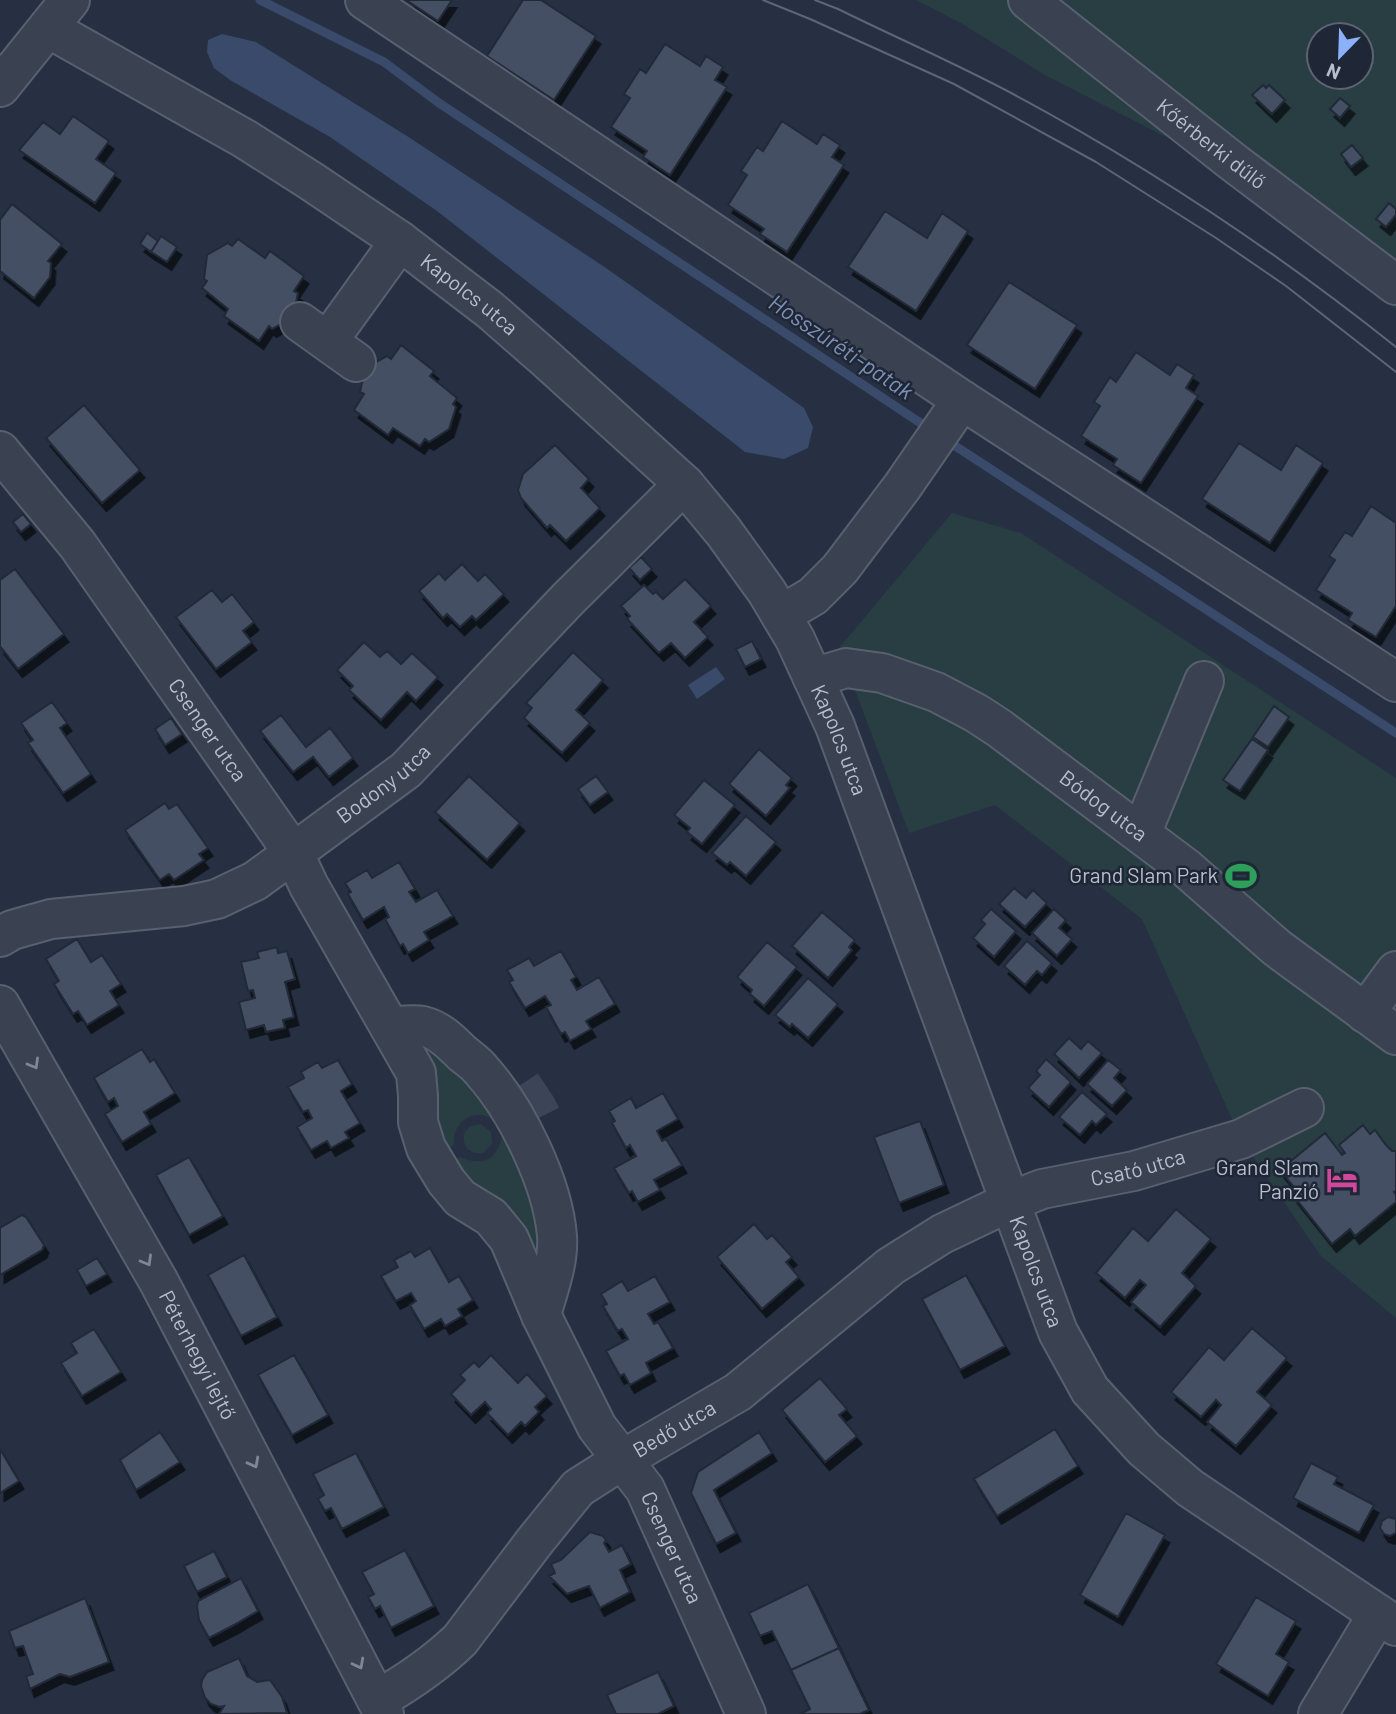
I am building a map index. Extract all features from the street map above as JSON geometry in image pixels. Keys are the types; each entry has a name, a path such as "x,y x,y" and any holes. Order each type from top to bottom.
{"street":[{"path":"365,0 957,408 1396,682"},
{"name":"Kőérberki dűlő","path":"1028,0 1233,162 1396,285"},
{"path":"0,87 59,14"},
{"name":"Kapolcs utca","path":"59,14 400,241 499,318 684,484 723,531 767,592 795,639 835,726 1058,1332 1090,1390 1143,1449 1191,1488 1387,1620"},
{"path":"328,342 400,241"},
{"path":"781,615 813,596 835,576 957,408"},
{"name":"Csenger utca","path":"0,451 77,544 294,854 309,886 416,1073 418,1122 426,1148 460,1198 491,1217 509,1238 541,1315 597,1427 645,1489 746,1714"},
{"name":"Bodony utca","path":"0,937 12,930 51,919 184,906 217,898 255,881 406,771 566,600 684,484"},
{"name":"Bódog utca","path":"813,678 846,668 883,673 936,692 976,713 1186,867 1277,948 1396,1035"},
{"path":"1141,834 1204,681"},
{"path":"1365,1013 1396,971"},
{"name":"Péterhegyi lejtő","path":"0,1005 159,1282 381,1707"},
{"path":"428,1028 445,1012 463,1019 489,1044 522,1084"},
{"path":"390,1027 423,1026 442,1035 482,1070 521,1128 535,1156 552,1209 557,1238 556,1257 541,1315"},
{"name":"Csató utca","path":"1009,1202 1042,1189 1134,1171 1241,1139 1304,1108"},
{"path":"547,1126 568,1177 578,1226 576,1236 556,1257"},
{"name":"Bedő utca","path":"381,1707 406,1683 450,1651 460,1640 578,1488 738,1392 891,1266 942,1234 1009,1202"},
{"path":"1318,1714 1387,1620"}],"green space":[{"path":"916,0 1396,0 1396,310 1199,154 1045,75 959,22"},
{"name":"Grand Slam Park","path":"952,513 1021,533 1396,778 1396,1318 1321,1256 1241,1139 1142,919 995,805 909,833 839,648"},
{"path":"439,1046 498,1121 482,1115 465,1119 457,1128 454,1144 450,1148 446,1148 437,1128 426,1053 432,1047"},
{"path":"481,1124 491,1132 492,1144 483,1153 474,1153 466,1146 464,1134 469,1127"},
{"path":"503,1132 523,1159 541,1245 528,1245 454,1162 459,1157 475,1161 490,1158 499,1146"}],"water":[{"path":"222,34 256,42 407,136 606,268 804,408 813,427 808,448 784,459 745,452 437,211 330,137 230,80 214,68 207,52 208,40"},
{"path":"716,667 725,679 697,699 688,685"}],"building":[{"path":"406,0 452,0 438,21"},
{"path":"523,0 541,0 596,36 554,100 487,56"},
{"path":"665,44 700,66 706,56 723,67 715,80 727,87 670,175 643,157 647,151 611,127 630,98 624,94 640,69 646,73"},
{"path":"1263,85 1266,88 1269,85 1285,100 1272,114 1252,95"},
{"path":"1340,98 1350,106 1340,118 1330,109"},
{"path":"73,116 109,141 96,159 116,173 95,203 19,150 43,122 60,134"},
{"path":"782,121 817,144 823,134 840,145 832,157 844,165 787,252 760,234 764,229 728,205 747,175 741,171 757,147 763,151"},
{"path":"1352,145 1363,158 1351,167 1341,154"},
{"path":"1389,203 1396,209 1396,215 1386,227 1376,219"},
{"path":"12,204 62,244 48,261 51,263 50,277 34,298 0,271 0,220"},
{"path":"885,211 927,238 942,213 968,231 916,311 848,267"},
{"path":"147,233 158,241 151,252 140,244"},
{"path":"161,236 177,247 167,262 151,252"},
{"path":"238,239 265,258 270,251 304,276 294,291 298,293 293,317 272,329 269,326 259,341 224,316 228,309 202,288 207,281 204,279 207,255 228,243 232,246"},
{"path":"1009,282 1077,325 1035,389 967,345"},
{"path":"401,345 434,371 430,376 457,398 453,404 456,407 449,429 429,442 425,439 420,446 393,428 388,435 354,410 364,394 360,392 365,368 387,356 391,359"},
{"path":"1136,352 1170,375 1177,364 1194,375 1186,388 1198,396 1141,483 1113,465 1117,459 1081,436 1100,406 1094,402 1110,377 1116,382"},
{"path":"84,405 140,470 102,503 46,438"},
{"path":"1239,443 1281,470 1296,445 1323,463 1270,543 1202,499"},
{"path":"555,445 589,479 581,488 600,508 566,541 550,525 547,528 521,498 518,490 523,474"},
{"path":"1371,506 1396,523 1396,606 1376,637 1348,620 1352,613 1316,590 1335,560 1329,556 1345,532 1352,536"},
{"path":"23,514 31,524 21,532 13,522"},
{"path":"641,557 652,569 640,580 629,568"},
{"path":"462,564 478,581 485,574 504,594 476,620 472,616 460,627 447,614 443,618 419,591 439,573 445,580"},
{"path":"15,569 64,634 18,669 0,646 0,580"},
{"path":"685,579 711,606 694,622 708,637 685,658 671,643 659,653 627,619 630,616 621,606 644,585 663,599"},
{"path":"212,590 222,602 232,594 254,622 243,631 252,642 216,669 176,617"},
{"path":"752,641 761,659 745,667 736,649"},
{"path":"364,642 380,657 387,651 401,664 412,653 438,677 416,701 407,692 381,720 349,690 353,686 337,670"},
{"path":"573,652 603,680 576,710 590,723 562,753 524,718 532,708 526,703"},
{"path":"52,702 67,723 60,728 91,774 63,793 28,743 33,740 21,723"},
{"path":"1274,706 1289,717 1268,747 1253,737"},
{"path":"281,715 306,747 330,728 353,758 329,777 313,757 293,772 260,731"},
{"path":"171,718 182,734 165,745 155,729"},
{"path":"1252,739 1268,750 1240,791 1223,780"},
{"path":"759,749 792,778 786,785 790,788 766,816 729,784"},
{"path":"469,776 520,823 487,860 435,812"},
{"path":"596,776 608,792 590,805 578,789"},
{"path":"704,780 735,805 702,844 687,832 690,828 674,815"},
{"path":"165,803 169,809 177,804 208,848 199,854 204,860 174,880 169,874 160,880 125,830"},
{"path":"746,816 776,842 746,876 730,862 727,865 712,853"},
{"path":"399,862 415,889 409,892 416,902 437,890 453,916 424,932 429,940 408,953 403,944 400,946 385,919 389,917 384,907 363,920 348,894 351,892 345,883 367,870 372,878"},
{"path":"1014,888 1026,898 1033,890 1047,903 1025,927 999,904"},
{"path":"991,909 1016,931 994,957 973,938 985,924 981,920"},
{"path":"1054,909 1066,920 1059,928 1072,939 1057,956 1032,933"},
{"path":"822,912 855,940 849,947 852,950 828,978 792,946"},
{"path":"77,939 91,962 102,955 121,984 110,991 119,1005 87,1025 78,1011 73,1014 54,984 59,981 46,959"},
{"path":"1027,941 1052,963 1042,975 1037,971 1025,985 1004,966"},
{"path":"767,942 797,967 764,1006 750,994 752,990 737,977"},
{"path":"277,947 278,953 287,951 295,979 285,982 294,1017 283,1020 285,1028 266,1032 264,1025 246,1030 239,1002 255,998 253,990 248,991 241,962 259,958 257,952"},
{"path":"561,951 576,977 571,980 577,990 599,977 615,1004 586,1021 591,1029 570,1041 565,1032 561,1034 546,1007 551,1005 545,996 525,1008 509,982 513,980 507,970 529,958 534,966"},
{"path":"808,978 838,1004 808,1038 792,1024 790,1027 775,1015"},
{"path":"1069,1038 1081,1049 1088,1041 1102,1053 1079,1078 1054,1054"},
{"path":"142,1049 150,1062 154,1059 175,1093 144,1112 151,1124 122,1142 105,1114 118,1106 114,1098 108,1102 94,1078"},
{"path":"1046,1059 1071,1082 1049,1107 1028,1088 1040,1075 1036,1071"},
{"path":"338,1060 352,1084 341,1091 360,1123 345,1132 349,1138 331,1148 327,1141 311,1150 297,1127 312,1118 308,1110 303,1112 288,1087 304,1078 301,1072 318,1062 322,1068"},
{"path":"1108,1060 1121,1070 1114,1078 1127,1090 1112,1106 1087,1084"},
{"path":"1082,1092 1107,1114 1096,1125 1092,1121 1080,1135 1059,1117"},
{"path":"663,1093 678,1119 657,1131 662,1141 666,1139 682,1165 654,1180 660,1190 638,1202 632,1191 629,1193 614,1168 636,1156 630,1145 626,1148 612,1123 615,1121 609,1111 631,1098 636,1108"},
{"path":"920,1121 944,1185 899,1203 874,1137"},
{"name":"Grand Slam Panzió","path":"1363,1125 1370,1134 1375,1130 1392,1151 1396,1151 1396,1202 1355,1236 1350,1229 1332,1244 1293,1195 1297,1191 1280,1170 1325,1133 1342,1155 1345,1153 1339,1145"},
{"path":"189,1157 223,1216 189,1235 156,1175"},
{"path":"1176,1209 1211,1239 1182,1273 1196,1286 1160,1327 1131,1302 1146,1285 1140,1280 1125,1298 1096,1273 1133,1228 1148,1241"},
{"path":"22,1215 44,1245 42,1250 0,1275 0,1228"},
{"path":"754,1224 767,1239 772,1235 792,1257 786,1262 799,1277 762,1309 717,1257"},
{"path":"430,1248 449,1282 459,1276 473,1300 458,1309 462,1316 445,1326 441,1319 424,1329 410,1305 416,1301 411,1293 396,1301 381,1276 398,1267 394,1260 411,1251 415,1257"},
{"path":"244,1255 277,1317 241,1336 208,1275"},
{"path":"97,1258 107,1274 86,1286 77,1270"},
{"path":"966,1275 1005,1346 960,1370 922,1299"},
{"path":"655,1276 670,1302 648,1314 654,1324 658,1322 673,1348 646,1363 651,1373 630,1385 624,1374 620,1376 606,1351 628,1339 622,1329 618,1331 603,1306 607,1304 601,1294 622,1281 628,1291"},
{"path":"1252,1328 1287,1358 1257,1392 1272,1405 1236,1446 1207,1422 1221,1405 1216,1400 1201,1417 1171,1392 1209,1347 1224,1360"},
{"path":"94,1329 121,1372 82,1396 61,1363 77,1353 71,1343"},
{"path":"294,1355 328,1415 292,1435 258,1375"},
{"path":"491,1355 518,1383 527,1374 547,1396 535,1407 539,1412 525,1426 521,1422 508,1435 487,1413 491,1409 485,1402 471,1415 451,1394 465,1380 460,1375 474,1362 479,1367"},
{"path":"820,1378 847,1409 839,1415 857,1436 825,1462 782,1410"},
{"path":"1055,1429 1078,1466 997,1516 974,1479"},
{"path":"160,1432 180,1462 136,1490 120,1460"},
{"path":"759,1432 772,1453 714,1490 736,1533 716,1544 691,1493 698,1472"},
{"path":"0,1449 19,1481 0,1493"},
{"path":"356,1453 384,1507 342,1529 331,1508 325,1511 318,1499 324,1495 313,1474"},
{"path":"1311,1463 1338,1477 1334,1484 1374,1505 1359,1533 1293,1498"},
{"path":"1126,1513 1165,1535 1118,1617 1080,1595"},
{"path":"1388,1517 1396,1519 1396,1533 1390,1536 1384,1534 1380,1528 1382,1521"},
{"path":"590,1532 603,1536 609,1552 622,1545 631,1564 620,1570 630,1592 600,1608 589,1586 567,1594 549,1576 555,1573 551,1564 561,1560"},
{"path":"405,1550 434,1606 391,1628 380,1606 375,1609 368,1597 374,1594 362,1572"},
{"path":"214,1551 227,1577 197,1592 184,1566"},
{"path":"241,1578 258,1611 209,1638 199,1620 198,1601"},
{"path":"808,1584 839,1648 791,1670 772,1631 760,1636 749,1613"},
{"path":"1256,1597 1296,1621 1276,1654 1289,1662 1268,1696 1216,1664"},
{"path":"85,1598 109,1662 70,1677 60,1674 30,1689 26,1676 33,1674 23,1646 15,1648 9,1631"},
{"path":"839,1648 869,1710 860,1714 800,1714 810,1709 791,1670"},
{"path":"239,1658 247,1676 257,1682 270,1680 282,1697 287,1713 219,1714 224,1706 211,1704 205,1698 201,1686 207,1672"},
{"path":"658,1672 674,1706 658,1714 616,1714 607,1695"}],"waterway":[{"name":"Hosszúréti-patak","path":"260,0 384,62 439,103 931,430"},
{"name":"Hosszúréti-patak","path":"946,440 1396,733"}],"tunnel":[{"path":"522,1084 547,1126"}],"tram line":[{"path":"763,0 954,84 1096,162 1286,286 1396,372"},
{"path":"815,0 993,84 1114,151 1211,212 1396,347"}],"place":[{"name":"Grand Slam Park","path":"1241,876"},
{"name":"Grand Slam Panzió","path":"1342,1180"}]}
